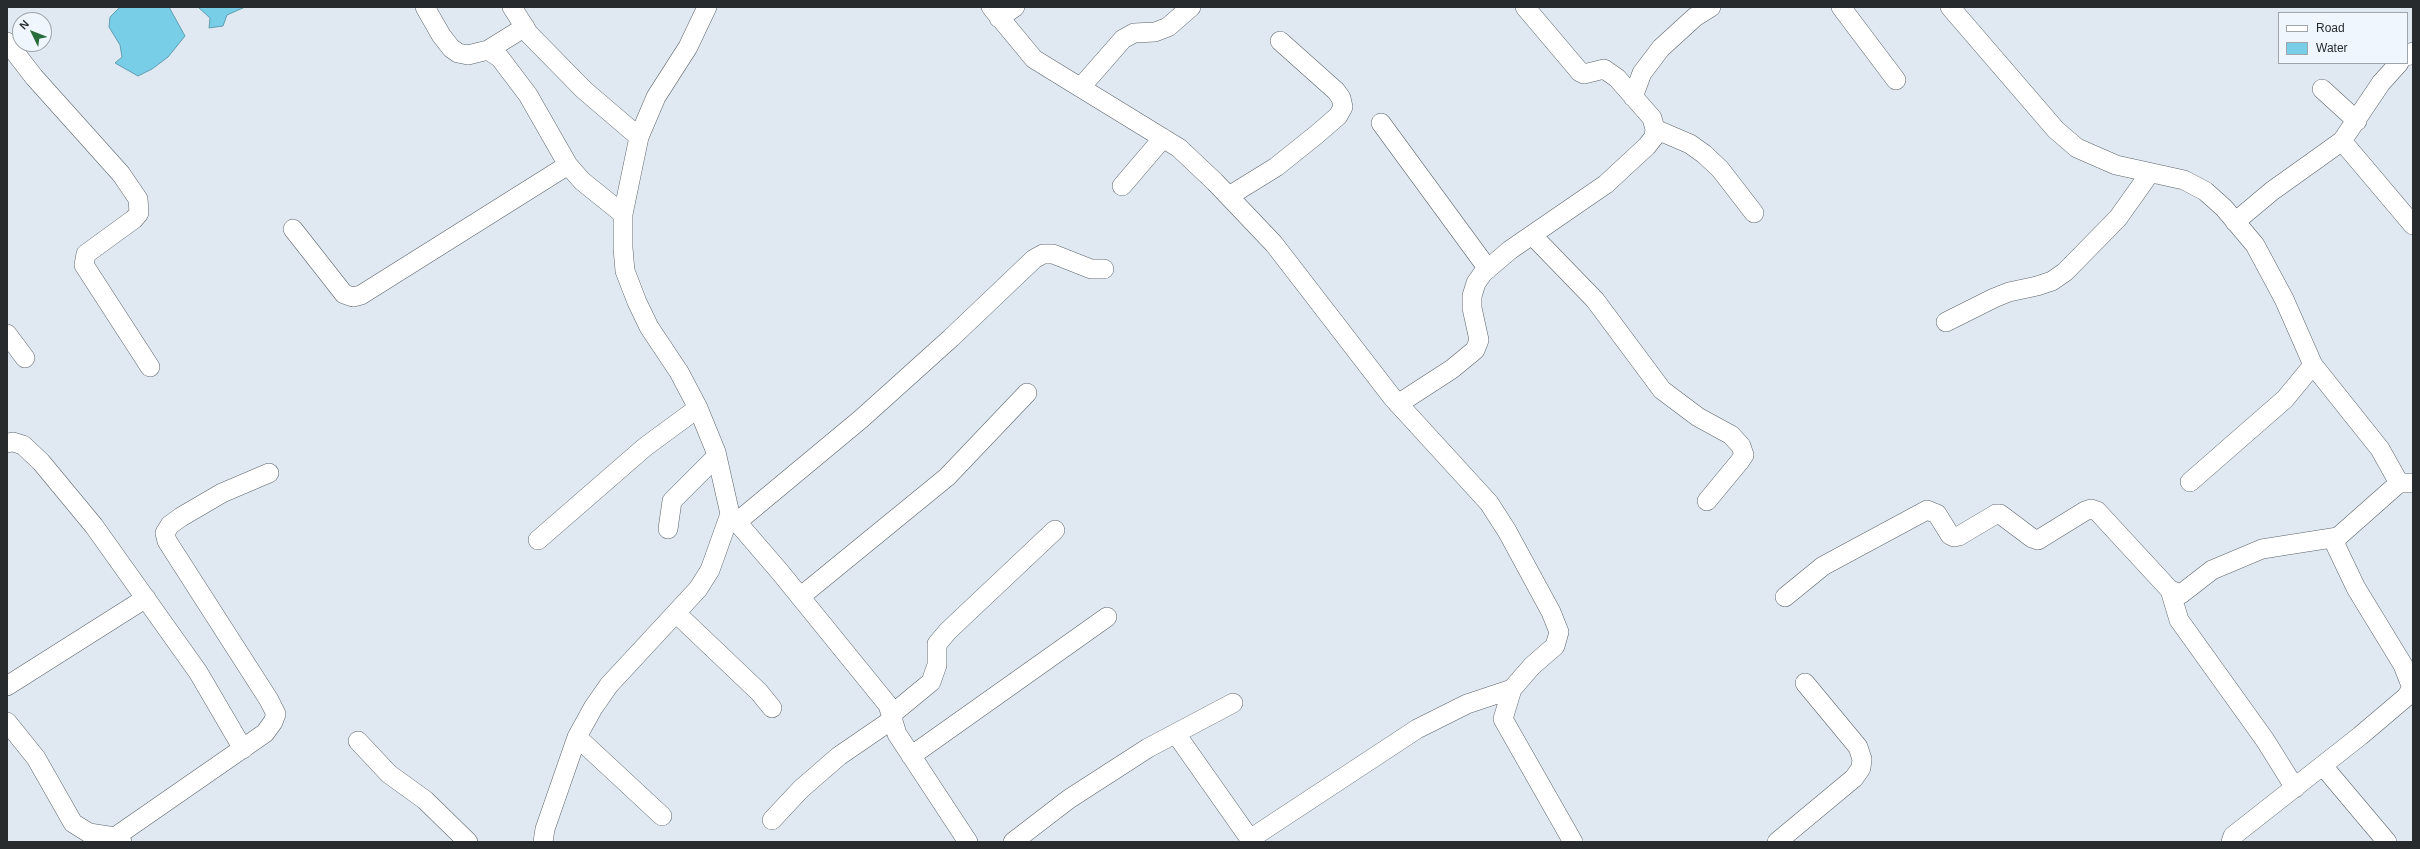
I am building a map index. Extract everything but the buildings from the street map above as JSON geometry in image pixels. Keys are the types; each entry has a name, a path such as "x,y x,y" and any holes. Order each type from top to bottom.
{"street":[{"path":"425,7 450,48 458,53 468,55 488,50 525,27"},
{"path":"512,7 525,27 584,90 639,137"},
{"path":"707,7 688,48 656,97 639,137 623,214 625,271 649,328 679,372 698,408 717,456 733,518 888,705 897,734 968,842"},
{"path":"1015,7 995,12 1034,59 1179,148 1274,244 1339,330 1398,404 1489,503 1507,531 1551,612 1559,632 1554,646 1532,666 1512,689 1503,719 1565,839"},
{"path":"1081,87 1123,40 1134,33 1155,32 1168,27 1191,7"},
{"path":"1398,404 1452,368 1475,350 1479,340 1472,296 1476,283 1488,269 1532,235 1606,184 1648,146 1654,137 1655,129 1652,118 1617,78 1604,69 1584,74 1580,72 1526,7"},
{"path":"1633,97 1642,73 1661,48 1695,18 1711,7"},
{"path":"1841,7 1896,80"},
{"path":"1950,7 2056,130 2077,148 2116,165 2184,180 2205,191 2224,208 2255,245 2284,299 2313,365 2380,448 2406,483 2338,537 2335,544 2338,553 2411,690 2323,766 2234,836 2231,842"},
{"path":"1228,196 1282,162 1332,121 1343,107 1341,98 1336,91 1280,41"},
{"path":"7,42 34,77 121,174 138,200 139,213 134,219 86,254 84,265 150,367"},
{"path":"488,50 500,58 528,95 568,165 582,181 623,214"},
{"path":"2235,222 2272,191 2342,142 2357,122 2381,83 2398,64"},
{"path":"2322,89 2357,122"},
{"path":"1380,123 1488,269"},
{"path":"1655,129 1690,144 1704,154 1720,169 1754,213"},
{"path":"1122,186 1163,138"},
{"path":"2342,142 2413,225"},
{"path":"293,230 344,294 353,297 362,295 568,165"},
{"path":"1946,322 1994,298 2009,292 2052,281 2065,272 2118,218 2150,173"},
{"path":"1532,235 1595,300 1662,390 1698,417 1731,435 1742,446 1744,454 1740,461 1707,501"},
{"path":"543,842 545,829 577,737 609,686 698,589 710,570 733,518 861,419 951,338 1034,259 1043,254 1053,254 1091,269 1104,269"},
{"path":"7,334 25,358"},
{"path":"2190,482 2285,399 2313,365"},
{"path":"800,597 947,477 1027,393"},
{"path":"538,540 645,447 698,408"},
{"path":"7,443 13,442 23,445 41,462 94,526 198,672 243,749"},
{"path":"668,529 672,501 717,456"},
{"path":"7,722 36,758 73,824 89,833 119,840 265,733 273,722 276,714 269,700 167,541 165,533 170,525 180,517 222,493 269,473"},
{"path":"1786,597 1822,566 1927,510 1938,514 1950,535 1954,537 1959,536 1996,514 2000,514 2032,538 2038,540 2085,511 2091,509 2098,511 2170,590 2179,620 2265,740 2295,788"},
{"path":"772,820 801,789 839,756 892,717 931,682 937,665 937,644 948,631 1055,530"},
{"path":"2170,590 2181,594 2212,570 2262,549 2338,537"},
{"path":"7,686 146,598"},
{"path":"676,613 759,692 772,708"},
{"path":"911,756 1107,617"},
{"path":"1777,842 1854,778 1861,768 1862,759 1858,747 1805,683"},
{"path":"1176,734 1251,840 1417,729 1467,704 1512,689"},
{"path":"1013,842 1069,799 1148,748 1232,703"},
{"path":"577,737 662,816"},
{"path":"358,741 384,769 425,800 468,842"},
{"path":"2323,766 2387,842"}],"water":[{"path":"120,7 169,7 185,36 168,57 152,69 138,76 115,63 122,57 120,45 109,27 110,17"},
{"path":"198,7 245,7 227,15 223,26 209,28 210,18"}]}
